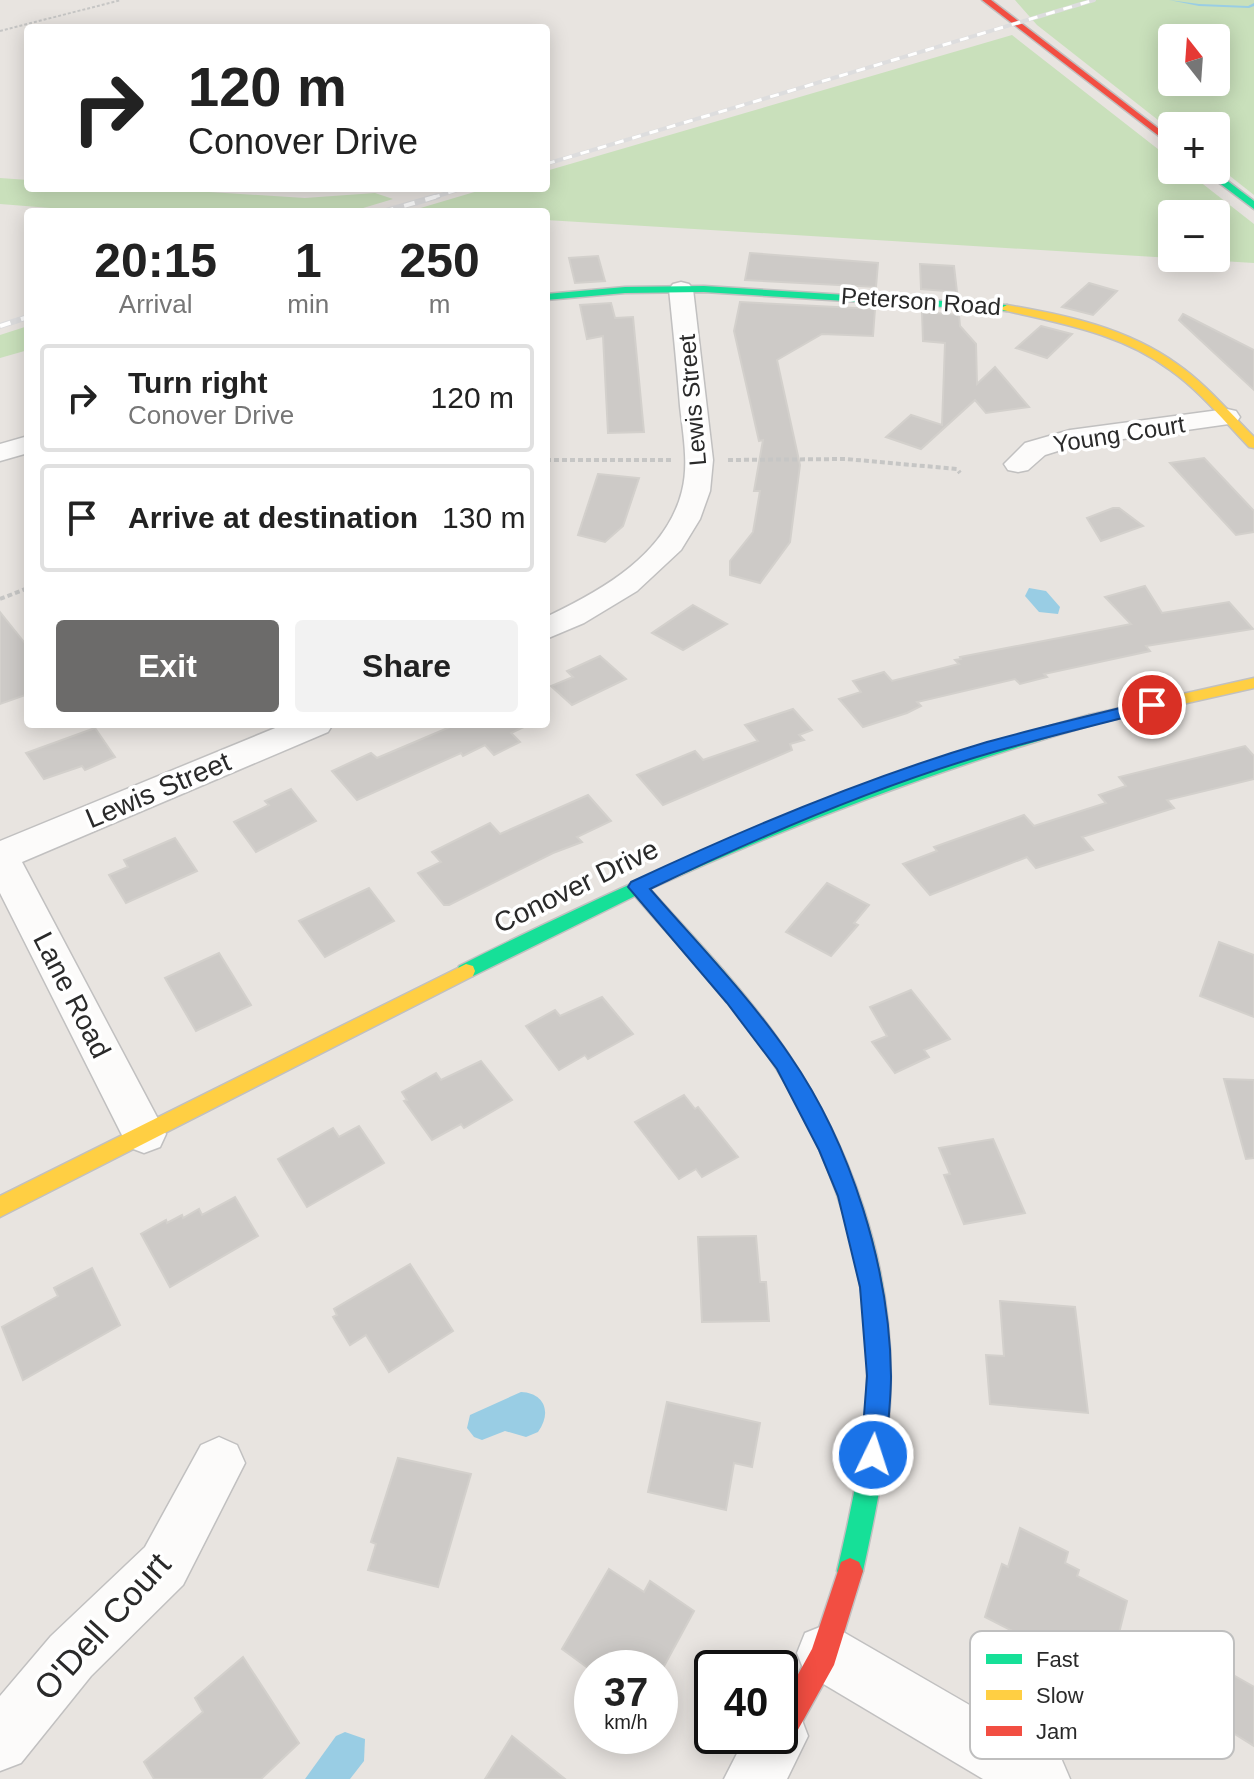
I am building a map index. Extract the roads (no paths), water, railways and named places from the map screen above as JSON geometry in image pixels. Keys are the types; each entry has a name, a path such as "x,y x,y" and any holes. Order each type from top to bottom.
{"street":[{"path":"986,0 1158,132"},
{"path":"1225,184 1254,206"},
{"name":"Peterson Road","path":"550,297 681,289 744,289 971,304 1044,313 1088,325 1146,349 1171,365 1254,444"},
{"name":"Lewis Street","path":"550,627 587,610 649,567 684,525 694,502 699,482 699,460 681,289"},
{"name":"Young Court","path":"1018,464 1035,449 1070,438 1227,417"},
{"path":"0,453 24,445"},
{"name":"Conover Drive","path":"0,1207 711,852 836,801 990,747 1071,724 1254,683"},
{"name":"Lewis Street","path":"0,856 306,728"},
{"name":"Lane Road","path":"0,856 144,1134"},
{"path":"637,887 734,998 784,1063 819,1123 849,1196 872,1287 879,1376 873,1455 853,1562 825,1653 798,1702"},
{"name":"O'Dell Court","path":"0,1742 71,1656 164,1566 219,1463"},
{"path":"825,1653 970,1738"},
{"path":"754,1779 769,1754"},
{"path":"1006,1759 1040,1779"}],"water":[{"path":"1029,588 1046,591 1060,607 1058,614 1039,612 1025,596"},
{"path":"521,1392 536,1396 544,1405 545,1418 538,1432 526,1437 505,1431 482,1440 474,1437 467,1428 470,1415"},
{"path":"345,1732 365,1739 364,1761 350,1779 305,1779 336,1736"}],"waterway":[{"path":"1171,0 1199,5 1249,7 1254,4"}],"railway":[{"path":"550,163 1094,0"},
{"path":"431,198 451,192"},
{"path":"397,208 438,196"},
{"path":"0,326 24,318"}]}
